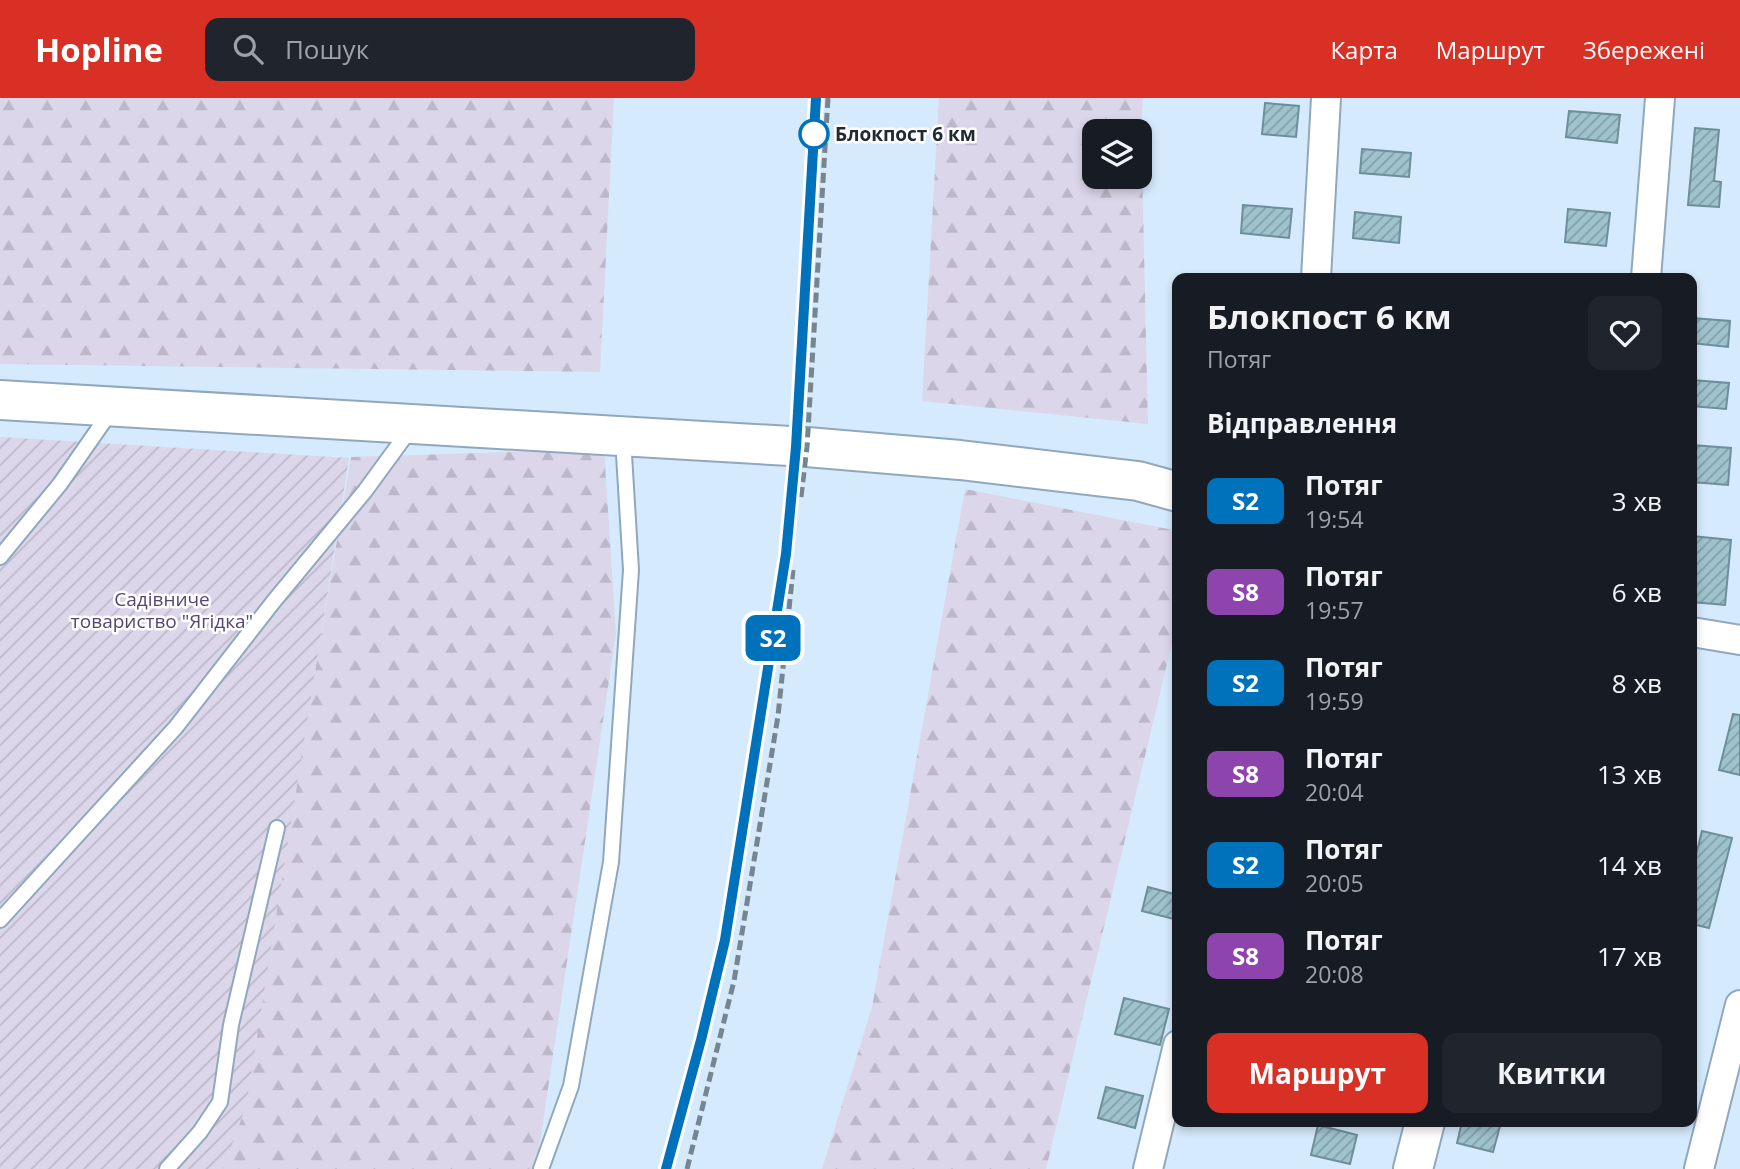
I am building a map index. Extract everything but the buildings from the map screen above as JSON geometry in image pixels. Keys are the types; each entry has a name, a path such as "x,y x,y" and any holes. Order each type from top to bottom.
{"main road":[{"path":"0,400 807,447 960,460 1138,481 1172,490"},
{"path":"1413,1169 1424,1127"}],"street":[{"path":"1316,273 1326,98"},
{"path":"1646,273 1660,98"},
{"path":"1697,633 1740,640"},
{"path":"1699,1169 1740,1005"},
{"path":"1148,1169 1172,1070"}],"lane":[{"path":"0,557 60,484 114,406"},
{"path":"0,920 176,727 274,601 365,491 414,424"},
{"path":"541,1169 571,1086 611,862 631,570 623,437"},
{"path":"167,1169 200,1132 220,1102 231,1025 277,828"}],"green space":[{"path":"0,98 614,98 600,372 0,364"},
{"path":"939,98 1143,98 1141,119 1082,119 1082,189 1143,189 1148,424 922,401"},
{"name":"Садівниче товариство \"Ягідка\"","path":"0,437 349,458 246,1106 223,1169 0,1169"},
{"path":"604,449 616,634 536,1169 222,1169 239,1122 351,457"},
{"path":"965,489 1172,530 1172,643 1046,1169 822,1169 872,1007"}],"railway":[{"path":"666,1169 725,940 786,554 796,447 816,98"},
{"path":"801,497 807,447 828,98"},
{"path":"687,1169 734,981 778,716 793,570"}],"train":[{"name":"S2","path":"666,1169 725,940 786,554 796,447 816,98"}],"place":[{"name":"Блокпост 6 км","path":"814,134"}]}
